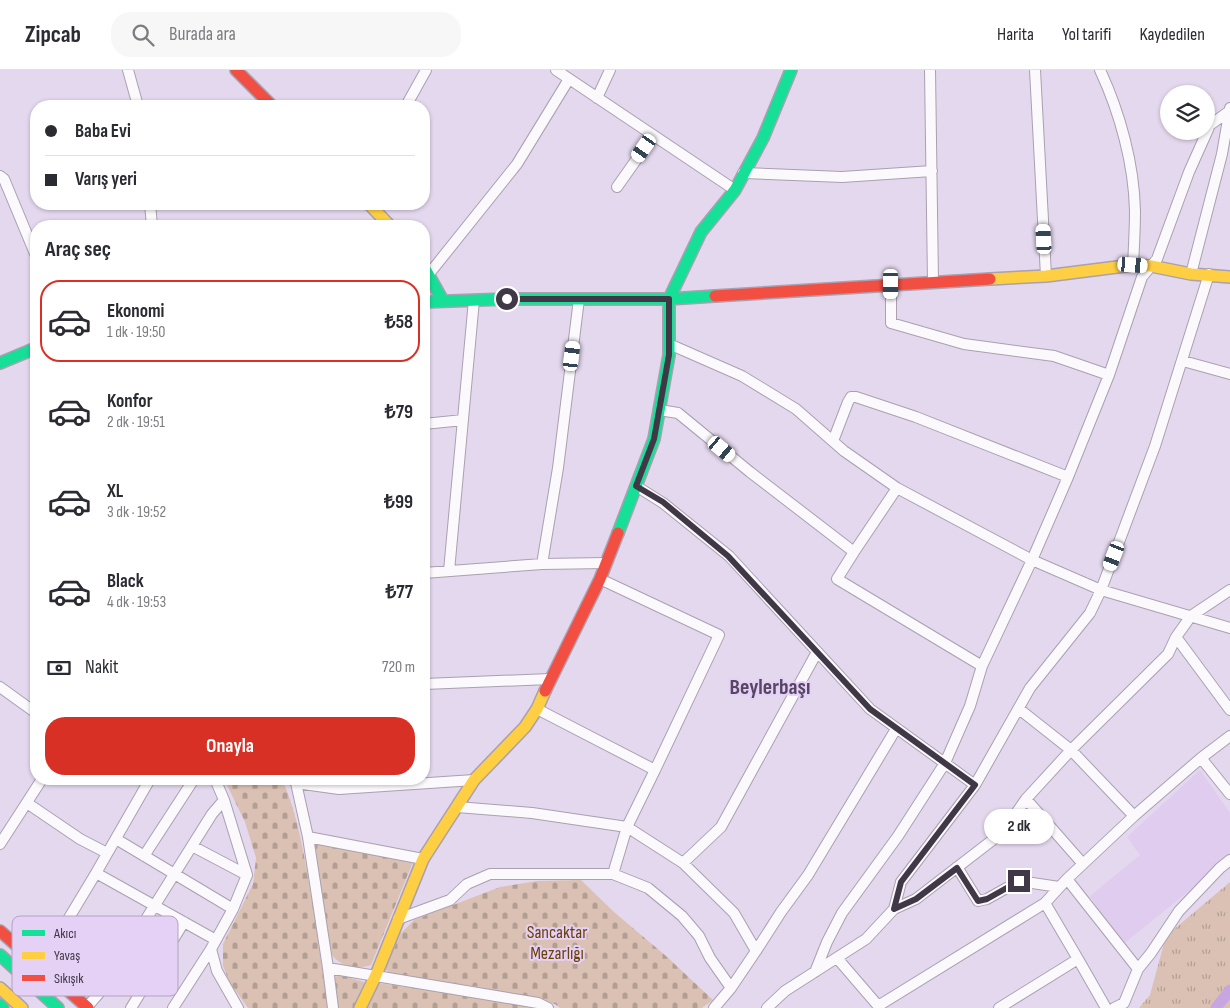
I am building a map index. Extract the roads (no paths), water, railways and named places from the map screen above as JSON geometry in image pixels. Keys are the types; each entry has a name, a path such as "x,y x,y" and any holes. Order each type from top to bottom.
{"main road":[{"path":"236,70 248,74 268,100"},
{"path":"360,1008 376,975 423,859 474,780 519,735 537,709 600,579 654,439 669,355 669,299 701,232 736,190 743,173 763,138 791,70"},
{"path":"375,210 384,220"},
{"path":"430,302 669,299 1046,276 1133,265 1151,266 1191,274 1230,276"},
{"path":"430,277 443,301"},
{"path":"0,363 30,350"},
{"path":"0,931 12,942"},
{"path":"0,956 12,967"},
{"path":"0,988 22,1008"},
{"path":"45,996 58,1008"},
{"path":"74,996 87,1008"}],"street":[{"path":"128,70 136,100"},
{"path":"409,100 426,70"},
{"path":"556,70 736,190"},
{"path":"597,98 610,70"},
{"path":"930,70 933,282"},
{"path":"1035,70 1046,276"},
{"path":"1100,70 1108,86 1121,124 1130,168 1135,210 1133,265"},
{"path":"430,267 517,164 569,79"},
{"path":"1191,274 1227,139 1229,110"},
{"path":"815,972 827,942 842,913 898,836 945,764 970,706 982,666 1032,560 1068,477 1109,375 1142,277 1157,258 1189,172 1210,125 1229,110"},
{"path":"617,187 653,136"},
{"path":"743,173 842,177 932,171"},
{"path":"0,176 4,179 30,242"},
{"path":"894,909 901,882 975,785 1030,688 1090,612 1101,590 1155,446 1210,274"},
{"path":"891,284 891,323 964,344 1054,356 1109,375"},
{"path":"542,564 558,468 579,299"},
{"path":"449,571 474,300"},
{"path":"669,344 742,376 796,409 844,451 897,488 1032,560 1101,590 1230,628"},
{"path":"1183,361 1230,374"},
{"path":"833,441 848,402 851,398 856,398 916,417 1068,477"},
{"path":"659,410 678,413 750,472 854,552"},
{"path":"430,423 463,420"},
{"path":"636,486 663,502 728,556 870,709 975,785"},
{"path":"897,488 837,579 982,666"},
{"path":"430,572 542,564 606,563"},
{"path":"600,579 719,635 628,827 613,874"},
{"path":"767,1008 785,991 866,939 894,909 916,899 1002,832 1026,799 1071,750 1168,654 1176,637 1191,616 1230,590"},
{"path":"1176,637 1230,710"},
{"path":"683,863 720,827 817,652"},
{"path":"430,684 550,679"},
{"path":"0,687 30,709"},
{"path":"1019,708 1071,750 1134,816"},
{"path":"537,709 656,770"},
{"path":"714,1008 731,988 808,875 896,729"},
{"path":"837,958 879,1007 1045,903 1067,879 1134,816 1201,758 1230,736"},
{"path":"1201,758 1230,794"},
{"path":"430,783 474,780"},
{"path":"0,844 38,785"},
{"path":"70,916 147,785"},
{"path":"144,856 190,785"},
{"path":"172,1008 214,944 233,909 247,875 218,785"},
{"path":"295,785 308,837 333,1008"},
{"path":"316,785 339,789 399,785"},
{"path":"1026,799 1084,864"},
{"path":"147,916 212,814 224,800"},
{"path":"27,803 80,839 107,853"},
{"path":"457,807 532,814 628,827 683,863 734,913 756,951"},
{"path":"308,837 423,859"},
{"path":"116,839 233,909"},
{"path":"192,846 247,875"},
{"path":"1114,1008 1124,1003 1138,969 1179,911 1230,860"},
{"path":"957,868 978,901 987,899 1019,881 1059,887"},
{"path":"96,873 173,916"},
{"path":"398,919 450,900 467,884 490,874 613,874 648,888 682,916 699,936 710,958 731,988"},
{"path":"1067,879 1138,969"},
{"path":"1045,903 1106,1008"},
{"path":"178,919 214,944 217,971 238,1008"},
{"path":"178,932 184,922"},
{"path":"999,1008 1078,959"},
{"path":"328,968 538,1003 548,1008"},
{"path":"87,1008 97,996"},
{"path":"131,1008 138,996"}],"waterway":[{"path":"1216,1008 1230,990"}],"district":[{"name":"Beylerbaşı","path":"770,687"}],"park label":[{"name":"Sancaktar Mezarlığı","path":"557,942"}]}
